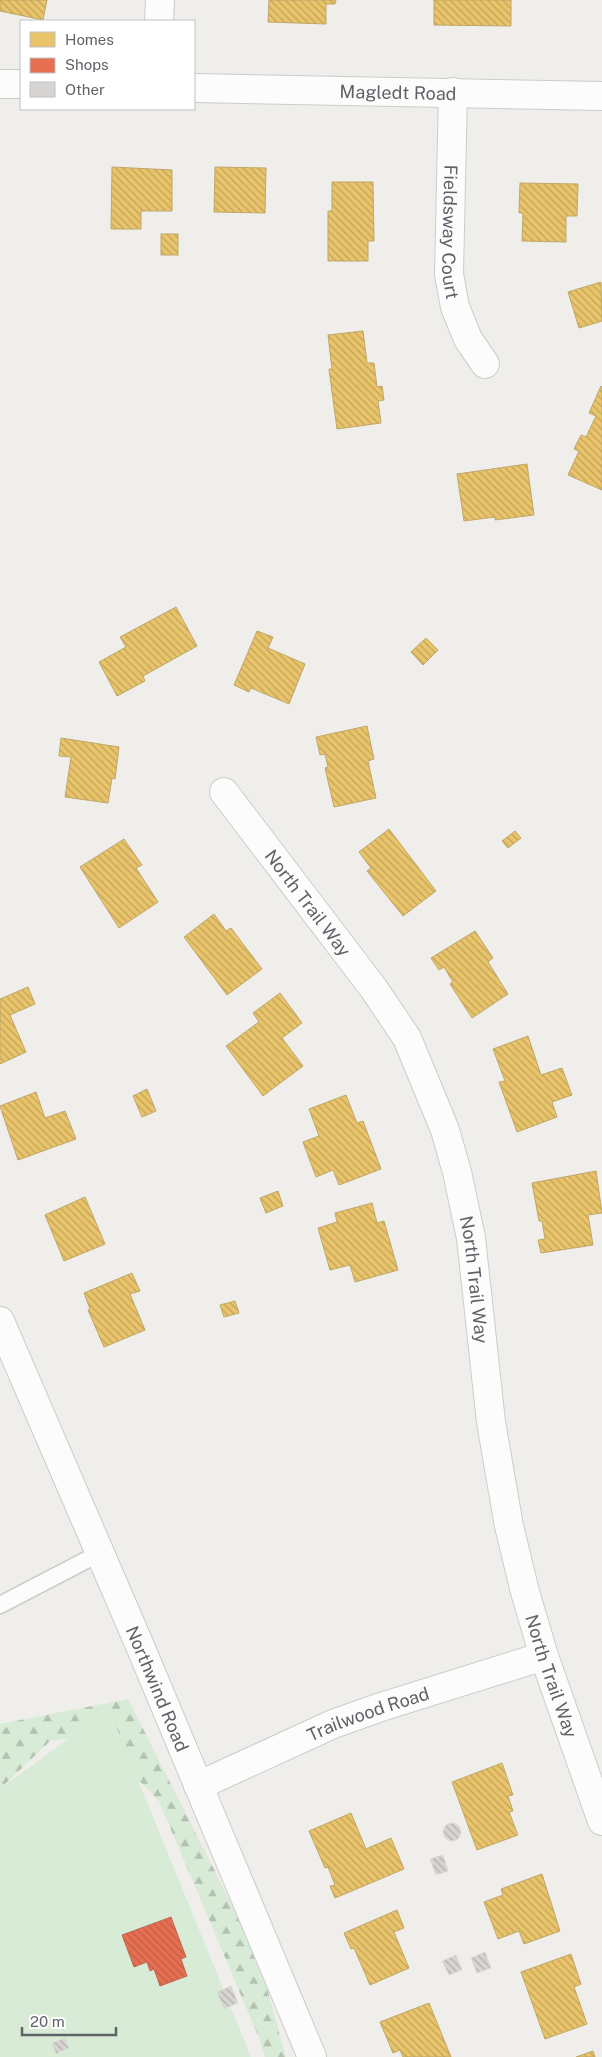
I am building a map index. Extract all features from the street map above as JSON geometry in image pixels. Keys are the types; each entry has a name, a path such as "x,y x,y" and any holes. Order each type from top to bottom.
{"street":[{"path":"159,20 160,0"},
{"path":"0,84 20,84"},
{"name":"Magledt Road","path":"195,88 602,96"},
{"name":"Fieldsway Court","path":"453,92 449,274 456,307 468,339 486,364"},
{"name":"North Trail Way","path":"224,792 374,989 407,1038 445,1130 458,1172 471,1238 491,1422 509,1526 525,1592 544,1656 602,1821"},
{"name":"Northwind Road","path":"0,1321 100,1553 312,2057"},
{"name":"Trailwood Road","path":"198,1786 333,1724 544,1656"}],"lane":[{"path":"0,1605 100,1553"}],"green space":[{"path":"128,1699 237,1915 264,1978 286,2057 265,2057 259,2038 159,1801 95,1735 50,1741 0,1789 0,1724"},
{"path":"109,1709 251,2057 0,2057 0,1789"}],"building: Homes":[{"path":"0,0 47,0 43,20 0,11"},
{"path":"269,0 336,0 335,4 326,4 326,24 268,22"},
{"path":"434,0 511,0 511,26 434,25"},
{"path":"112,167 172,170 172,211 141,211 141,229 111,229"},
{"path":"215,167 266,168 265,213 214,212"},
{"path":"332,182 373,182 374,241 368,241 368,261 328,261 328,211 332,211"},
{"path":"520,183 578,184 577,216 566,216 566,242 522,241 523,213 519,213"},
{"path":"161,234 178,234 178,255 161,255"},
{"path":"601,282 602,321 579,328 568,292"},
{"path":"363,331 367,363 374,363 377,387 382,386 384,400 378,401 381,423 337,429 329,369 332,369 328,335"},
{"path":"601,386 602,490 568,475 579,451 574,449 581,435 586,437 596,416 589,413"},
{"path":"527,464 534,515 495,520 495,517 464,521 457,474"},
{"path":"176,607 197,646 143,676 145,681 117,696 99,662 126,647 120,637"},
{"path":"257,631 273,637 268,648 305,664 289,704 251,688 249,692 234,685"},
{"path":"426,638 438,650 423,665 411,652"},
{"path":"367,726 374,759 368,761 376,798 334,807 325,768 328,767 325,754 320,755 316,737"},
{"path":"61,738 119,747 115,779 112,778 108,803 65,797 71,757 59,756"},
{"path":"389,829 436,891 403,916 367,871 371,868 359,852"},
{"path":"515,831 521,838 508,848 502,841"},
{"path":"124,839 142,865 136,868 158,902 119,928 80,867"},
{"path":"214,914 226,931 231,928 262,969 227,995 184,937"},
{"path":"475,931 493,958 488,962 508,994 472,1018 450,984 453,982 444,967 439,970 431,958"},
{"path":"28,987 35,1004 10,1015 26,1052 0,1064 0,999"},
{"path":"280,993 302,1023 282,1038 303,1066 263,1096 226,1046 259,1022 253,1013"},
{"path":"528,1036 541,1075 562,1068 572,1095 552,1102 557,1117 517,1132 499,1082 505,1081 493,1049"},
{"path":"147,1089 156,1111 142,1117 133,1096"},
{"path":"36,1092 45,1118 65,1111 76,1139 18,1160 0,1106"},
{"path":"346,1095 357,1123 363,1121 381,1169 339,1185 333,1170 316,1177 303,1142 319,1136 309,1109"},
{"path":"596,1171 602,1213 588,1215 593,1245 541,1253 538,1240 545,1239 542,1221 539,1221 532,1183"},
{"path":"278,1191 283,1206 266,1213 260,1198"},
{"path":"85,1197 105,1244 64,1261 45,1215"},
{"path":"372,1203 377,1223 384,1221 398,1270 355,1282 350,1265 330,1270 318,1228 337,1222 335,1213"},
{"path":"132,1273 140,1291 130,1294 145,1330 104,1347 88,1310 90,1309 84,1293"},
{"path":"235,1301 239,1313 224,1317 220,1305"},
{"path":"502,1763 513,1795 508,1796 513,1811 509,1812 518,1835 477,1850 452,1782"},
{"path":"351,1813 366,1849 391,1838 404,1869 335,1898 330,1886 335,1885 328,1867 325,1868 309,1831"},
{"path":"542,1874 560,1931 524,1944 519,1931 498,1939 484,1902 503,1895 501,1889"},
{"path":"397,1910 404,1928 394,1932 409,1968 370,1985 354,1948 351,1949 344,1933"},
{"path":"571,1954 581,1984 574,1987 587,2024 545,2039 521,1972"},
{"path":"429,2003 451,2057 403,2057 400,2050 393,2053 380,2022"},
{"path":"593,2051 595,2057 576,2057"}],"building: Shops":[{"path":"171,1917 186,1957 181,1959 187,1976 160,1986 154,1969 150,1971 147,1962 134,1967 122,1935"}],"building: Other":[{"path":"452,1823 458,1826 461,1832 458,1838 452,1841 446,1838 443,1832 446,1826"},
{"path":"443,1855 448,1871 436,1875 430,1859"},
{"path":"485,1952 491,1968 477,1973 471,1958"},
{"path":"456,1955 462,1970 449,1975 442,1961"},
{"path":"231,1986 238,2003 224,2009 217,1992"},
{"path":"65,2038 69,2048 56,2054 52,2043"}]}
